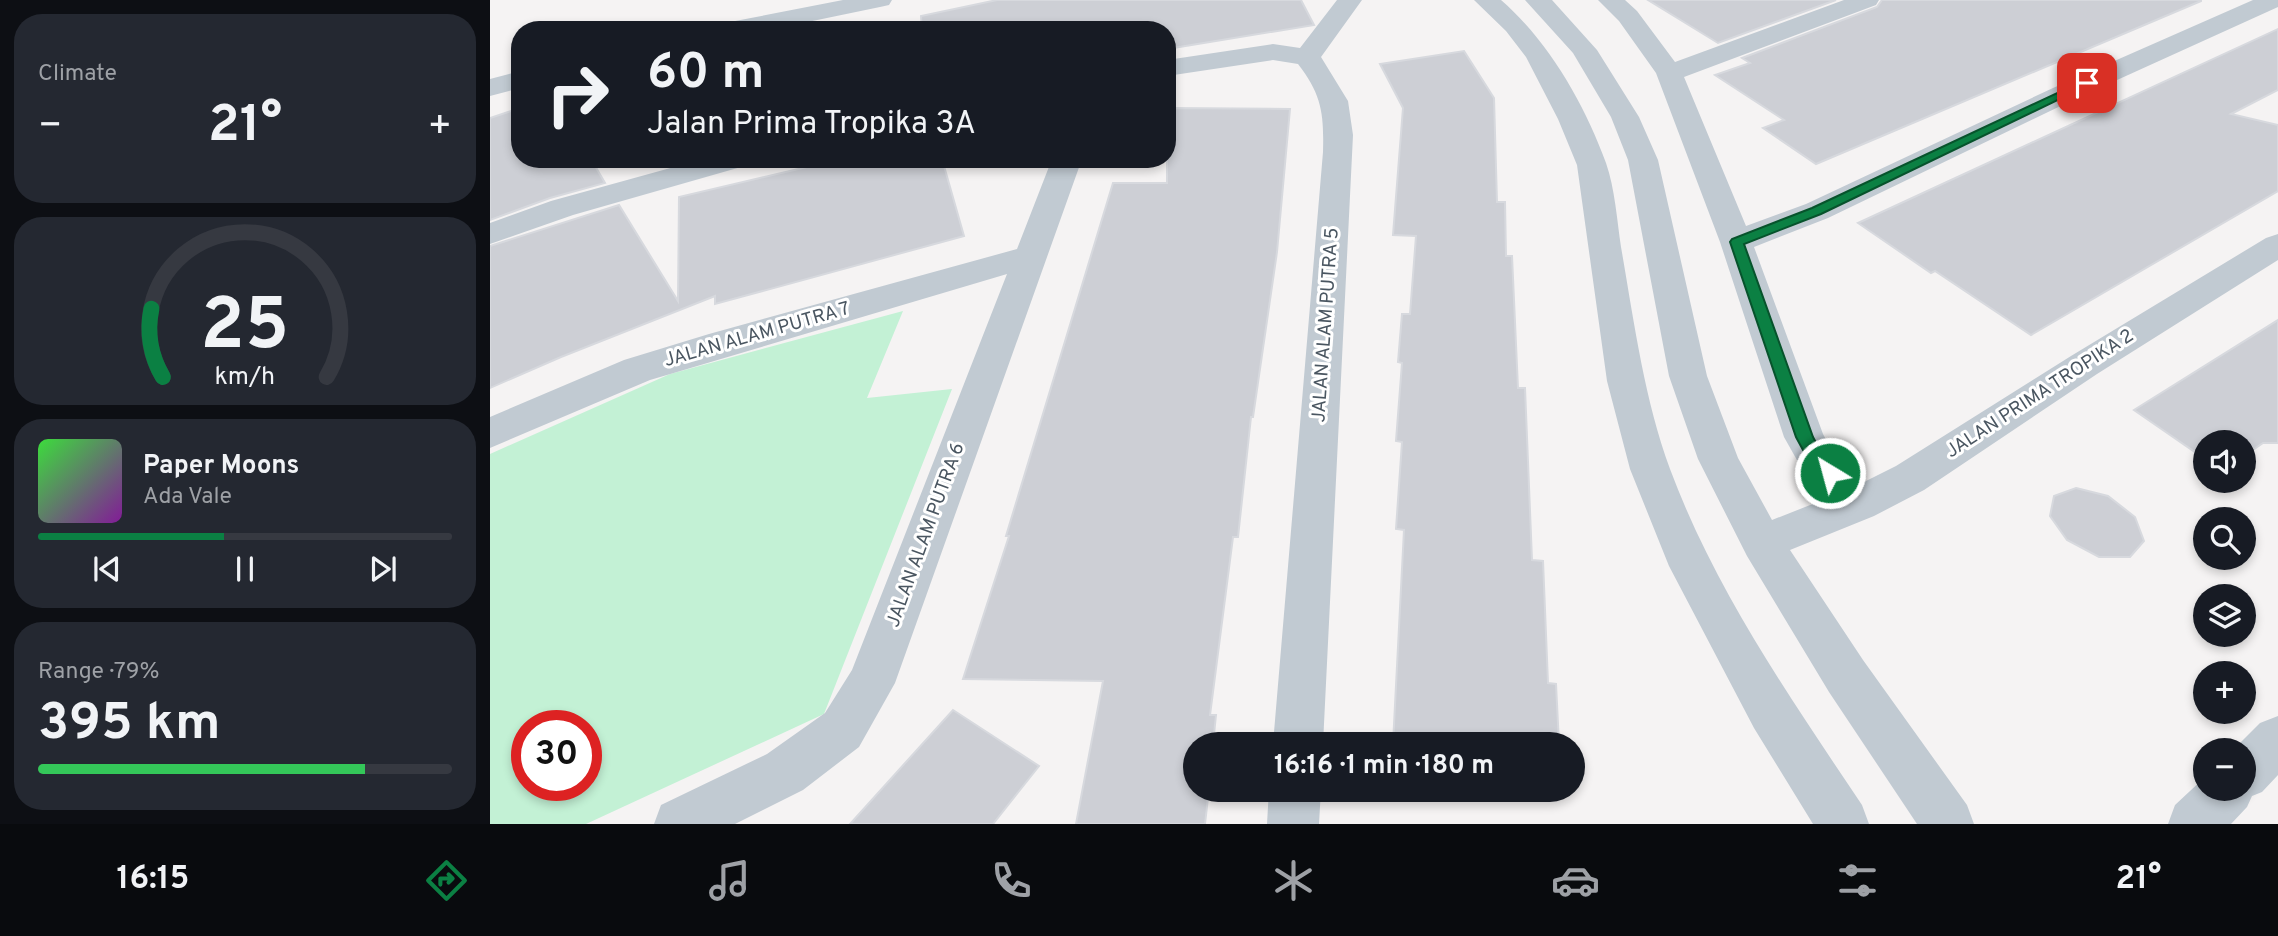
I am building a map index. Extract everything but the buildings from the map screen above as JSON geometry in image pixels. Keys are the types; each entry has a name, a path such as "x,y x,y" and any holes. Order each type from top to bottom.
{"street":[{"path":"775,21 880,0"},
{"path":"1176,67 1273,52 1307,57 1350,0"},
{"path":"1486,0 1515,26 1538,55 1572,119 1592,165 1626,381 1650,469 1686,554 1770,712 1843,824"},
{"path":"1537,0 1556,17 1584,50 1630,128 1643,160 1688,376 1718,459 1778,537 1846,676 1948,824"},
{"path":"1610,0 1628,16 1669,73 1737,242 1804,437 1816,458 1858,504"},
{"path":"1669,73 1867,0"},
{"path":"1737,242 1816,211 2063,94 2273,0"},
{"name":"JALAN ALAM PUTRA 5","path":"1299,732 1339,123 1334,94 1307,57"},
{"path":"490,88 511,82"},
{"path":"490,233 562,208 700,168"},
{"name":"JALAN ALAM PUTRA 6","path":"680,824 785,772 842,730 871,683 1064,168"},
{"name":"JALAN PRIMA TROPIKA 2","path":"1778,537 1858,504 1910,478 2278,244"},
{"name":"JALAN ALAM PUTRA 7","path":"490,433 649,366 1031,256"},
{"path":"2256,762 2278,740"},
{"path":"2194,824 2217,801"},
{"path":"1293,824 1294,802"}],"green space":[{"path":"903,311 867,398 952,389 824,714 586,824 490,824 490,454 670,374"}],"route":[{"path":"1830,473 1816,458 1804,437 1737,242 1816,211 2087,83"}]}
